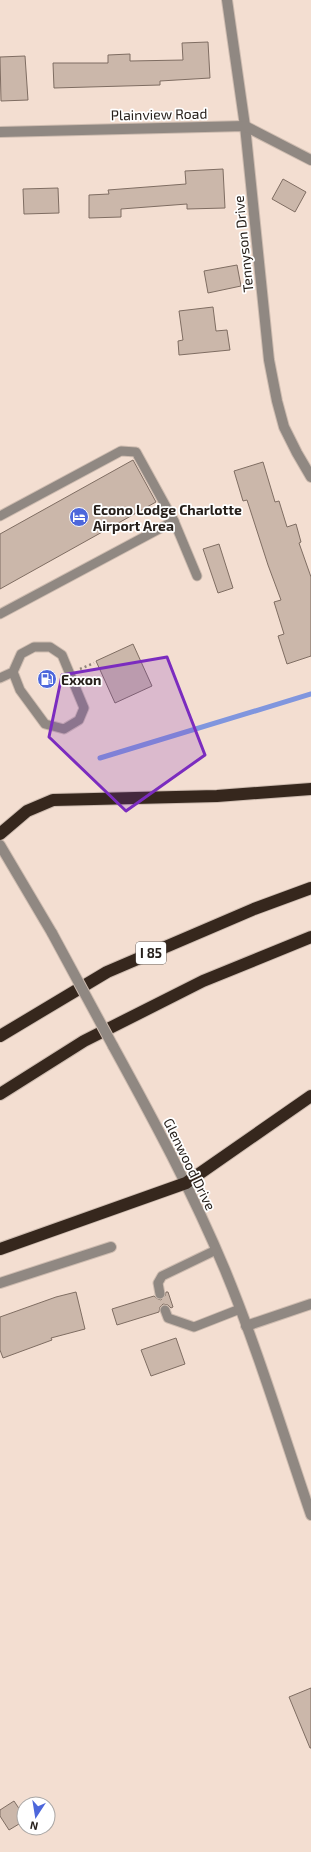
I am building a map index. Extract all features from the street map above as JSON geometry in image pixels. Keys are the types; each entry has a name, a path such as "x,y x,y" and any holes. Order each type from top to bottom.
{"highway":[{"path":"0,834 27,811 53,800 217,796 311,789"},
{"name":"I 85","path":"0,1036 107,972 254,909 311,888"},
{"path":"0,1094 84,1041 203,981 311,937"},
{"path":"0,1249 186,1183 311,1096"}],"street":[{"name":"Tennyson Drive","path":"227,0 245,126 269,360 284,427 311,477"},
{"name":"Plainview Road","path":"0,132 245,126 311,160"},
{"name":"Glenwood Drive","path":"0,845 52,933 186,1183 240,1309 311,1515"},
{"path":"0,1283 111,1247"},
{"path":"246,1326 311,1304"}],"lane":[{"path":"0,516 121,451 136,452 174,521 197,576"},
{"path":"0,614 174,521"},
{"path":"0,678 13,672 21,654 34,647 50,647 62,656 84,708 79,720 64,729 45,724 20,690 13,672"},
{"path":"160,1294 158,1283 162,1276 216,1250"},
{"path":"165,1310 168,1318 194,1327 240,1309"}],"highlighted area":[{"path":"167,657 205,755 126,811 49,737 62,675"}],"building":[{"path":"208,42 210,78 160,81 160,85 54,88 53,63 108,63 108,55 130,54 130,61 183,60 182,43"},
{"path":"25,56 28,100 1,101 0,57"},
{"path":"223,169 225,208 187,209 187,204 121,209 121,217 89,218 89,195 109,194 108,190 186,184 185,171"},
{"path":"283,179 306,192 295,212 272,199"},
{"path":"58,188 59,213 24,214 23,189"},
{"path":"237,265 241,286 208,293 204,271"},
{"path":"213,307 216,331 227,330 230,350 179,355 178,341 183,340 179,311"},
{"name":"Econo Lodge Charlotte Airport Area","path":"133,460 156,502 0,589 0,534"},
{"path":"263,462 275,502 279,501 287,527 296,524 301,542 299,543 311,577 311,656 287,664 278,636 284,634 274,602 281,600 247,500 243,501 234,471"},
{"path":"219,544 233,588 218,593 203,549"},
{"path":"133,644 152,686 115,703 96,661"},
{"path":"76,1292 85,1329 51,1338 52,1340 3,1358 0,1350 0,1317 56,1297"},
{"path":"166,1292 168,1292 173,1307 171,1308 168,1305 163,1304 160,1307 159,1312 117,1325 112,1309 154,1296 161,1300 165,1296"},
{"path":"176,1338 185,1364 151,1376 141,1350"},
{"path":"311,1688 311,1748 310,1748 289,1697"},
{"path":"14,1801 16,1804 16,1826 9,1830 0,1816 0,1810"}],"waterway":[{"path":"100,758 311,694"}],"place":[{"name":"Econo Lodge Charlotte Airport Area","path":"79,517"},
{"name":"Exxon","path":"47,679"}]}
